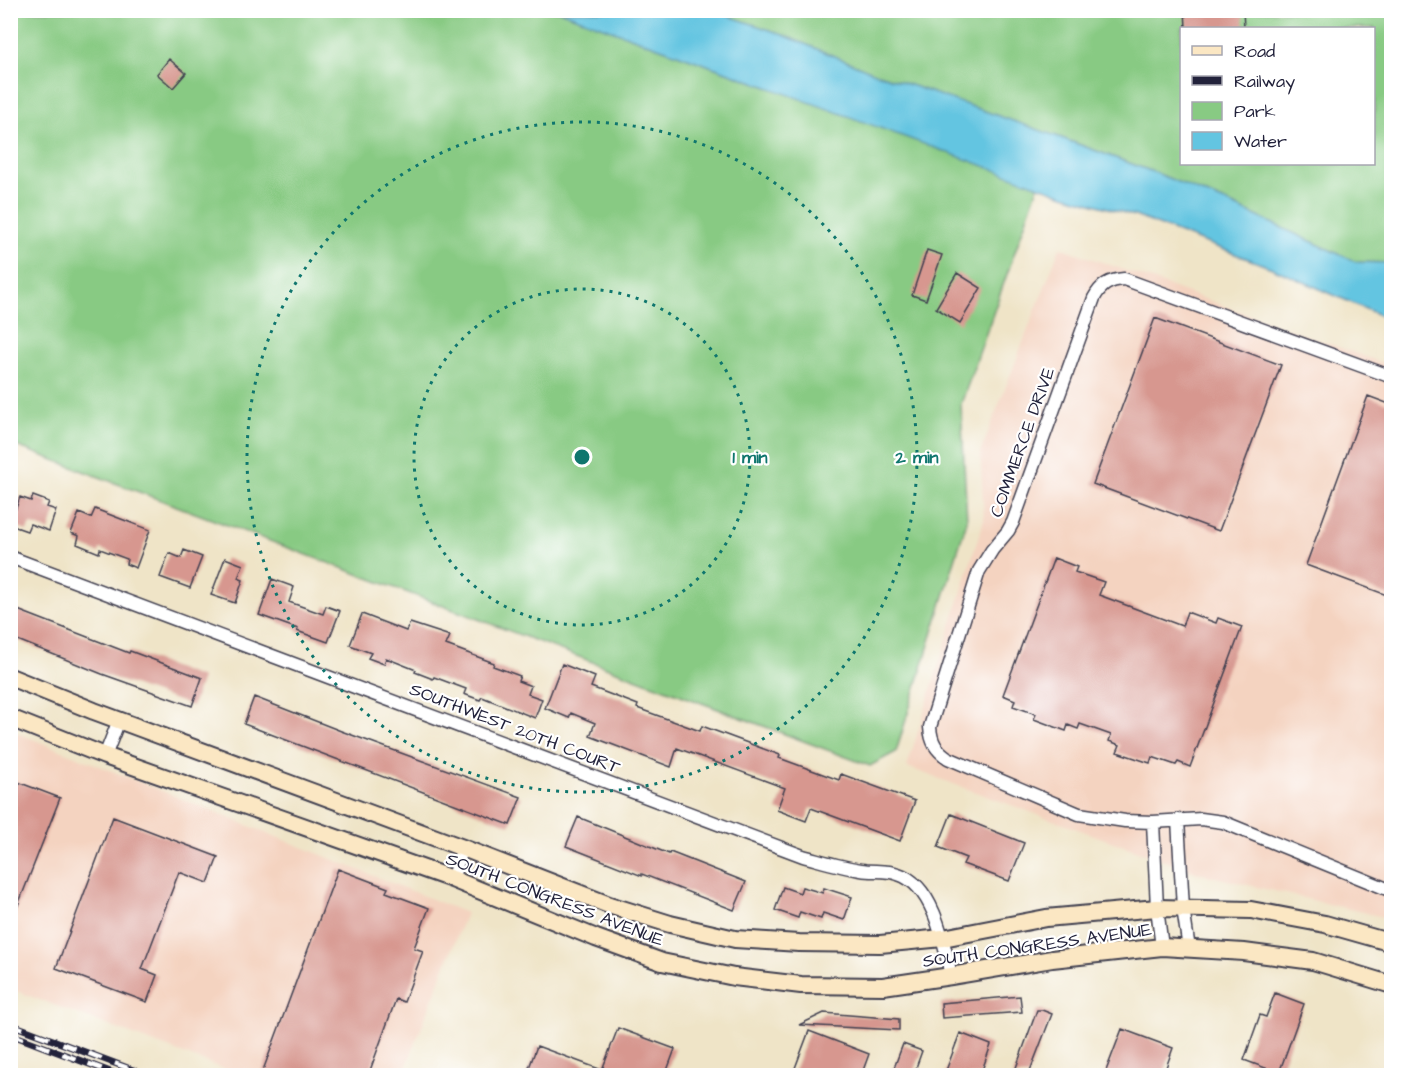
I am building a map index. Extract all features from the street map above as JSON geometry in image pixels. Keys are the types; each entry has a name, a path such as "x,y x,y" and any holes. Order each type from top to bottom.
{"main road":[{"name":"SOUTH CONGRESS AVENUE","path":"10,677 609,905 670,924 735,939 880,944 943,938 1047,918 1157,908 1183,908 1251,910 1324,924 1392,943"},
{"name":"SOUTH CONGRESS AVENUE","path":"10,718 105,756 452,879 662,962 734,977 801,985 883,986 1052,959 1162,947 1244,952 1313,961 1392,985"}],"street":[{"name":"COMMERCE DRIVE","path":"1392,377 1124,279 1114,279 1098,289 1013,522 979,571 930,727 934,746 948,758 1079,814 1125,821 1201,819 1223,822 1392,891"},
{"name":"SOUTHWEST 20TH COURT","path":"10,557 803,856 831,864 898,874 908,878 924,893 943,938 951,976"},
{"path":"105,756 119,720"},
{"path":"1178,820 1183,908 1189,949"},
{"path":"1153,822 1157,908 1162,947"},
{"path":"452,879 463,848"}],"shaded area":[{"path":"1060,247 1391,366 1391,919 1198,873 907,767 984,519 980,453"},
{"path":"10,730 466,913 403,1075 240,1075 11,989"}],"green space":[{"path":"10,11 1391,11 1391,263 1356,262 1230,204 1156,173 1056,136 961,404 967,521 896,752 870,766 11,444"}],"water":[{"path":"559,11 714,11 776,32 873,72 1156,173 1356,262 1391,263 1391,320 1272,268 1135,216 1064,195"}],"building":[{"path":"1185,10 1243,10 1244,27 1186,27"},
{"path":"169,59 186,73 173,88 157,74"},
{"path":"927,250 942,255 926,300 912,295"},
{"path":"957,273 981,288 960,323 936,308"},
{"path":"1155,318 1281,365 1219,531 1093,484"},
{"path":"1368,396 1392,405 1392,597 1306,565"},
{"path":"33,496 49,502 47,507 56,510 49,531 30,524 27,531 10,525 20,497 31,501"},
{"path":"95,509 150,530 136,568 126,564 127,559 100,549 99,553 77,544 79,536 71,533 79,513 91,518"},
{"path":"184,550 202,557 190,588 160,577 169,553 181,558"},
{"path":"225,558 243,565 238,578 243,580 235,603 211,595"},
{"path":"1054,558 1077,567 1075,572 1104,582 1099,595 1182,626 1187,612 1216,623 1218,618 1242,627 1190,767 1152,757 1150,763 1117,752 1120,745 1109,741 1111,735 1080,724 1078,729 1068,725 1066,731 1034,719 1036,714 1013,706 1015,700 1003,695"},
{"path":"272,579 294,587 289,602 323,614 326,606 340,611 328,642 259,615"},
{"path":"10,607 129,653 130,651 202,678 192,706 102,674 10,637"},
{"path":"362,614 406,631 410,623 450,636 446,645 494,663 493,666 520,676 518,681 531,686 528,694 542,699 535,718 482,697 480,700 464,694 466,689 434,677 433,679 386,658 384,664 368,658 371,653 350,645"},
{"path":"562,664 595,677 591,687 638,705 637,708 700,731 702,726 839,780 841,774 915,801 900,841 811,808 806,821 777,810 785,788 677,748 671,767 590,736 595,723 571,713 569,718 545,708"},
{"path":"254,697 521,797 510,825 244,724"},
{"path":"10,779 60,798 11,923 10,923"},
{"path":"951,814 1024,843 1009,881 963,864 966,858 938,847"},
{"path":"113,817 218,857 208,883 179,872 142,969 157,975 147,1002 56,968"},
{"path":"578,817 746,882 734,910 566,846"},
{"path":"338,869 388,888 386,892 429,908 414,948 423,951 404,1002 396,999 368,1076 269,1076 262,1073"},
{"path":"783,887 800,893 802,887 823,893 824,888 852,897 844,920 823,913 821,919 800,912 798,918 775,910"},
{"path":"1275,993 1304,1004 1279,1073 1244,1060 1260,1015 1266,1017"},
{"path":"1020,996 1022,1012 942,1018 941,1003"},
{"path":"1037,1010 1052,1014 1028,1076 1013,1076"},
{"path":"824,1013 899,1019 899,1030 799,1025"},
{"path":"618,1028 675,1049 665,1076 526,1076 537,1046 602,1070"},
{"path":"1122,1029 1173,1048 1163,1076 1104,1076"},
{"path":"809,1031 869,1054 861,1076 827,1076 809,1069 807,1076 792,1076"},
{"path":"960,1033 991,1045 980,1076 944,1076"},
{"path":"903,1044 922,1051 913,1076 891,1076"}],"railway":[{"path":"10,1024 149,1076"},
{"path":"10,1034 121,1076"}]}
